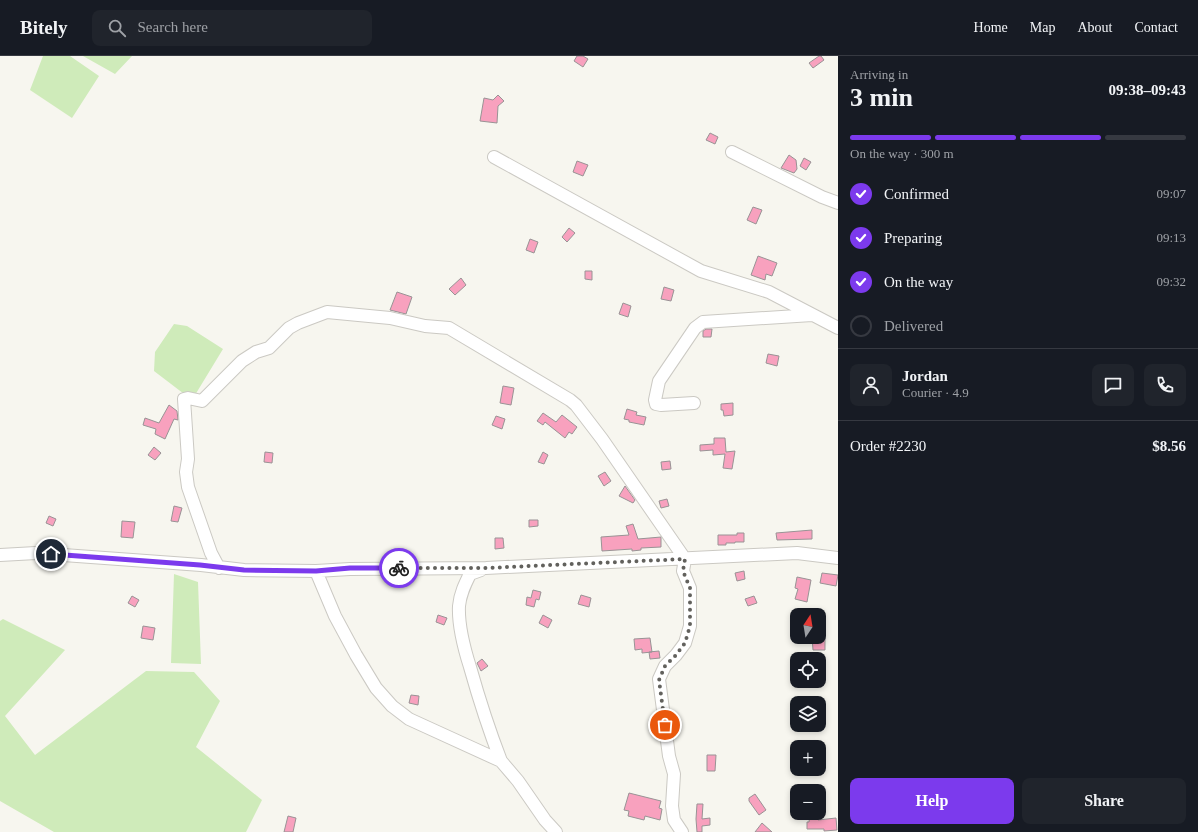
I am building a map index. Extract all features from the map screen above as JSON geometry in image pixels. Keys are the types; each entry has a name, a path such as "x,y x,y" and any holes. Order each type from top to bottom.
{"street":[{"path":"732,152 822,197 838,203"},
{"path":"494,157 694,267 711,274 769,292 838,328"},
{"path":"219,568 211,553 188,487 186,472 188,459 184,399 188,398 202,401 242,361 256,352 269,348 289,328 327,312 390,318 425,326 449,328 576,405 602,439 685,559 683,571 690,588 690,626 685,643 665,666 659,680 669,756 674,774 672,806 674,820 682,832"},
{"path":"694,403 661,405 656,404 655,400 659,382 698,325 703,322 814,315"},
{"path":"0,555 36,553 265,571 316,571 350,568 486,568 797,553 838,558"},
{"path":"486,568 470,574 461,595 459,607 460,623 465,651 501,761 556,832"},
{"path":"316,571 335,616 356,655 376,688 392,706 409,719 469,745 501,761"}],"green space":[{"path":"43,56 70,56 99,76 72,118 30,90"},
{"path":"83,56 132,56 115,74"},
{"path":"174,324 187,326 223,349 192,400 154,371 155,352"},
{"path":"174,574 198,582 201,664 171,663"},
{"path":"3,619 65,650 5,716 35,755 146,671 194,672 220,701 196,747 262,800 246,832 54,832 0,801 0,621"}],"building":[{"path":"577,56 583,56 588,59 583,67 574,61"},
{"path":"821,56 824,60 813,68 809,63"},
{"path":"498,95 504,101 498,106 497,123 480,121 484,98 493,100"},
{"path":"710,133 718,137 715,144 706,140"},
{"path":"789,155 796,160 797,169 794,173 781,168"},
{"path":"804,158 811,162 806,170 800,166"},
{"path":"577,161 588,165 583,176 573,172"},
{"path":"753,207 762,210 756,224 747,220"},
{"path":"569,228 575,233 567,242 562,237"},
{"path":"530,239 538,242 534,253 526,250"},
{"path":"758,256 777,263 772,276 766,274 765,280 751,275"},
{"path":"585,271 592,271 592,280 585,279"},
{"path":"461,278 466,285 455,295 449,289"},
{"path":"664,287 674,290 671,301 661,299"},
{"path":"397,292 412,297 406,314 390,310"},
{"path":"623,303 631,306 628,317 619,314"},
{"path":"706,329 712,329 711,337 703,337 703,331"},
{"path":"768,354 779,356 777,366 766,363"},
{"path":"503,386 514,388 511,405 500,403"},
{"path":"733,403 733,415 724,416 723,410 721,410 721,404"},
{"path":"169,405 177,411 178,420 174,419 165,439 155,434 156,429 143,425 145,418 159,423"},
{"path":"627,409 637,412 636,415 646,417 644,425 629,422 629,420 624,419"},
{"path":"543,413 556,422 562,415 577,427 572,434 569,432 565,438 545,422 543,425 537,421"},
{"path":"496,416 505,419 502,429 492,425"},
{"path":"714,438 725,438 726,452 735,451 732,469 723,468 725,454 713,455 713,450 700,451 700,445 714,444"},
{"path":"154,447 161,453 155,460 148,455"},
{"path":"265,452 273,453 272,463 264,462"},
{"path":"543,452 548,455 544,464 538,462"},
{"path":"670,461 671,469 662,470 661,462"},
{"path":"605,472 611,481 604,486 598,476"},
{"path":"625,486 635,500 633,503 619,496"},
{"path":"667,499 669,506 661,508 659,501"},
{"path":"174,506 182,508 178,522 171,521"},
{"path":"49,516 56,519 53,526 46,523"},
{"path":"529,520 538,520 538,526 529,527"},
{"path":"122,521 135,522 133,538 121,537"},
{"path":"633,524 638,539 661,537 661,547 641,548 641,550 632,551 632,549 602,551 601,537 629,535 626,526"},
{"path":"812,530 812,539 777,540 776,533"},
{"path":"737,533 744,533 744,542 718,545 718,535 737,535"},
{"path":"495,538 503,538 504,548 495,549"},
{"path":"744,571 745,579 737,581 735,573"},
{"path":"822,573 838,575 836,586 820,583"},
{"path":"797,577 811,580 807,602 795,599 798,589 795,588"},
{"path":"533,590 541,592 539,600 536,599 534,607 526,605 527,597 531,598"},
{"path":"581,595 591,598 589,607 578,604"},
{"path":"132,596 139,600 135,607 128,603"},
{"path":"754,596 757,603 748,606 745,599"},
{"path":"438,615 447,618 444,625 436,622"},
{"path":"543,615 552,620 548,628 539,623"},
{"path":"143,626 155,628 153,640 141,638"},
{"path":"650,638 652,652 642,653 642,649 635,650 634,639"},
{"path":"813,644 825,644 825,650 813,650"},
{"path":"659,651 660,658 650,659 649,652"},
{"path":"482,659 488,666 481,671 477,663"},
{"path":"411,695 419,696 418,705 409,703"},
{"path":"707,755 716,755 715,771 707,771"},
{"path":"629,793 661,801 659,808 662,809 660,820 645,816 644,820 628,816 629,811 624,810"},
{"path":"755,794 766,810 759,815 749,801 749,798"},
{"path":"697,804 703,804 702,819 710,818 710,825 702,826 702,832 697,832"},
{"path":"288,816 296,818 293,832 284,832"},
{"path":"836,818 837,830 824,831 824,829 807,829 807,822 809,822 809,820 826,820"},
{"path":"762,823 772,832 755,832"}],"way so far":[{"path":"399,568 486,568 685,559 683,571 690,588 690,626 685,643 665,666 659,680 665,725"}],"route":[{"path":"51,554 200,565 244,570 316,571 350,568 399,568"}]}
